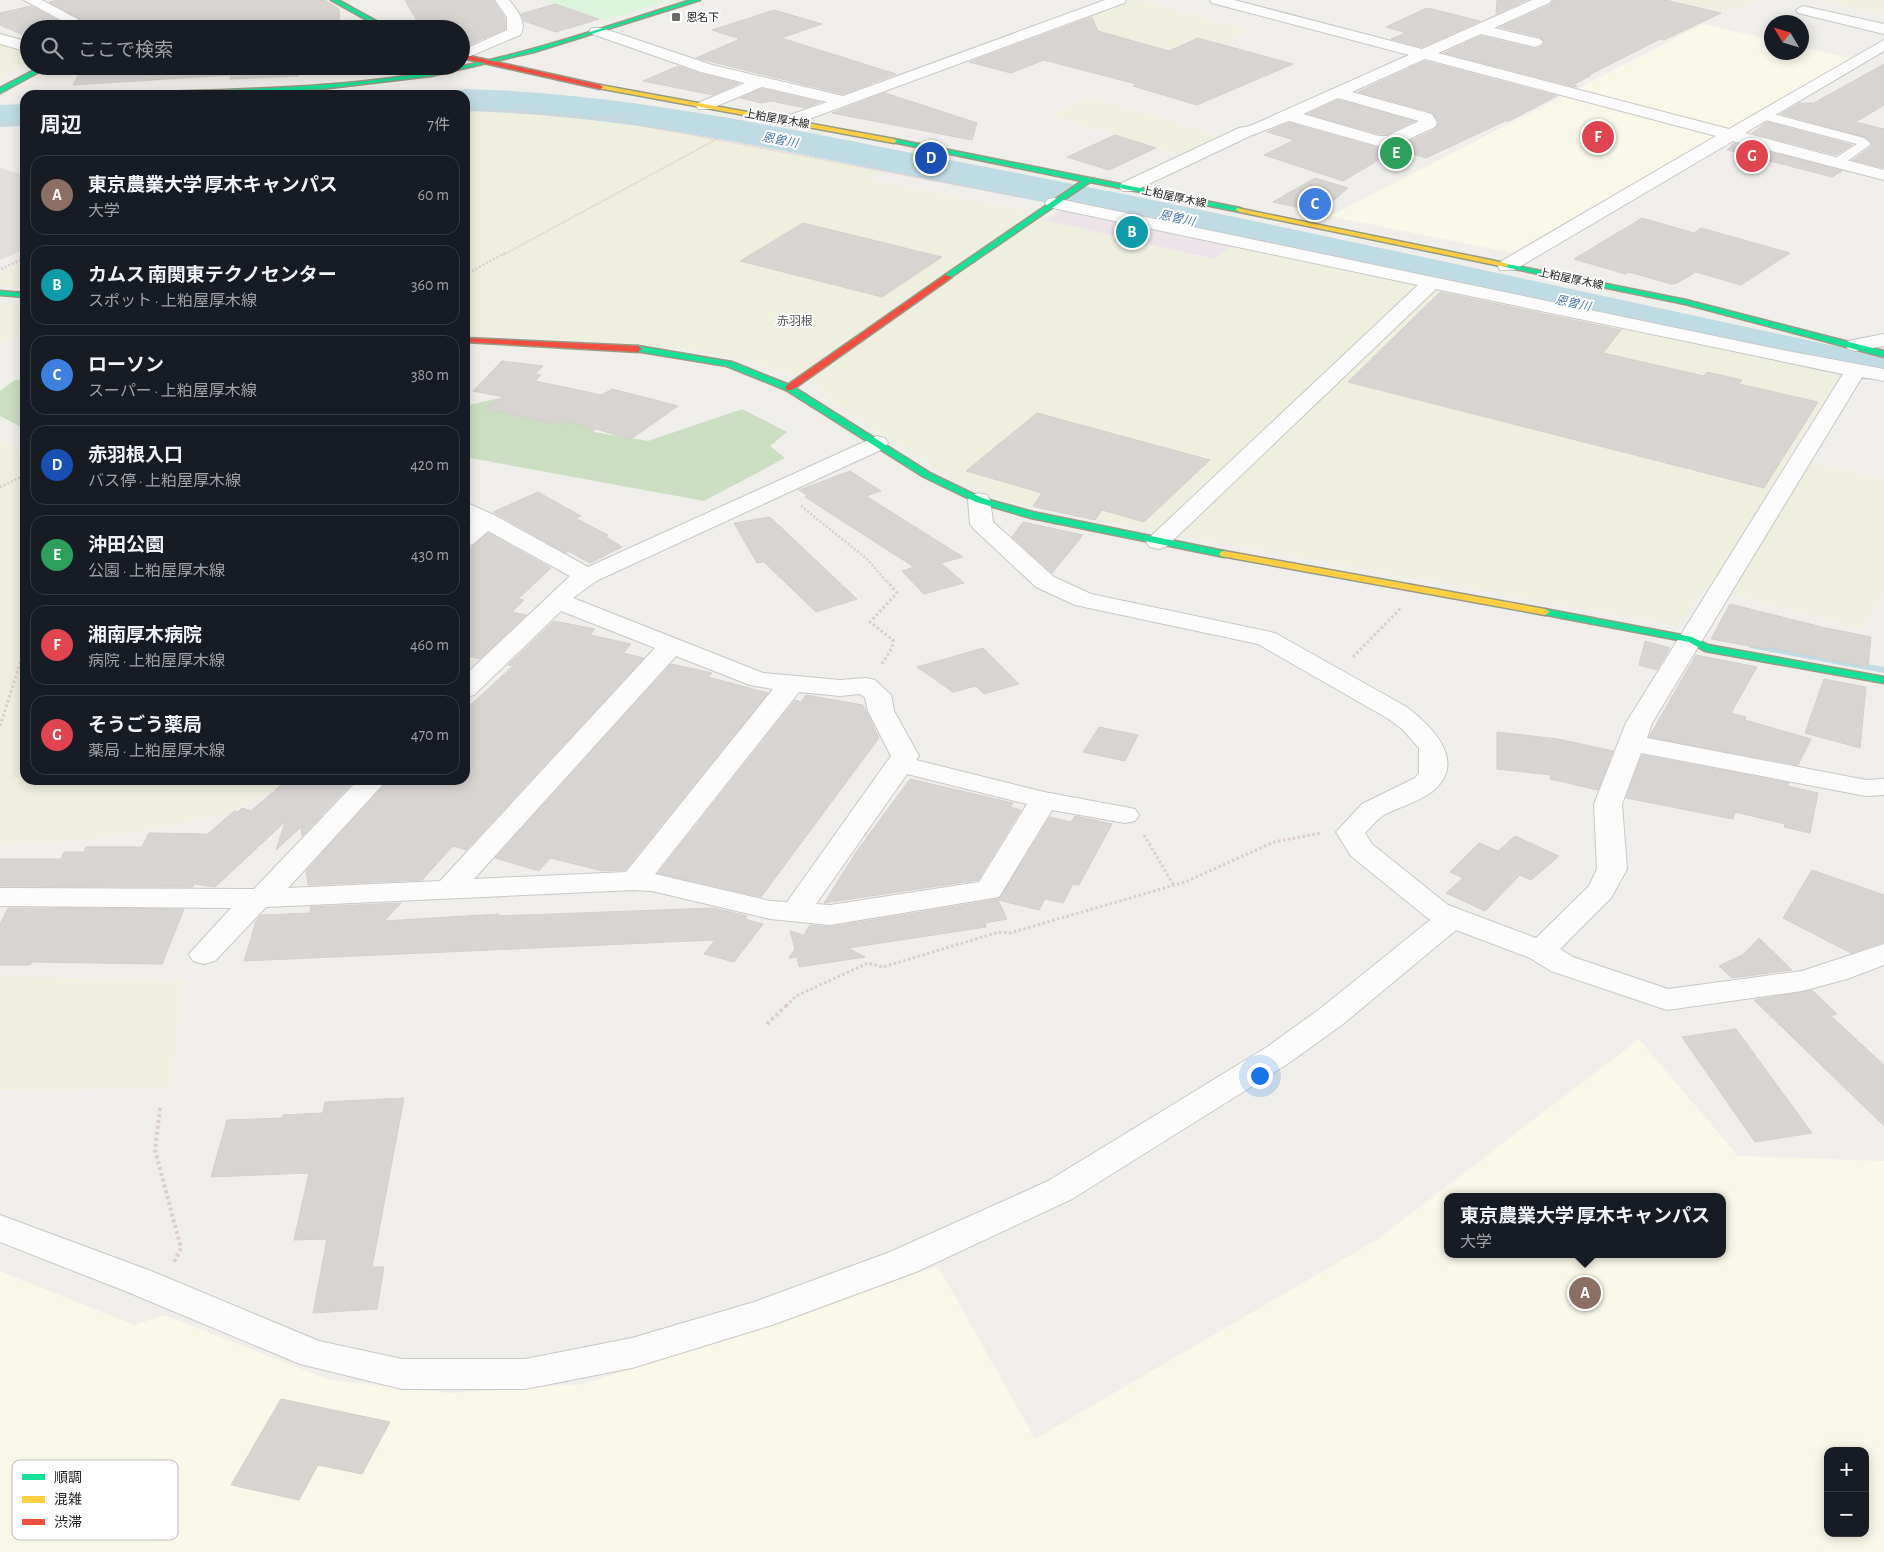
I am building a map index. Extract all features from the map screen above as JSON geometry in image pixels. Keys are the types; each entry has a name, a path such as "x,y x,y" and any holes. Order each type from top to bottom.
{"street":[{"path":"31,0 71,20"},
{"path":"334,0 371,20"},
{"path":"470,52 515,32 514,18 502,0"},
{"path":"470,65 596,31 697,0"},
{"path":"790,121 1119,0"},
{"path":"1217,0 1884,175"},
{"path":"1128,187 1245,132 1288,115 1544,0"},
{"path":"1803,10 1828,13 1884,28"},
{"path":"1480,29 1536,42"},
{"path":"596,31 707,69 844,101"},
{"path":"0,39 20,45"},
{"path":"1508,266 1884,45"},
{"name":"上粕屋厚木線","path":"470,58 582,84 790,121 1128,187 1686,302 1884,354"},
{"path":"0,91 30,75"},
{"path":"225,90 368,82 423,75"},
{"path":"704,106 760,82"},
{"path":"1288,115 1378,141 1390,141 1429,122 1426,118 1336,93"},
{"path":"789,388 1088,180"},
{"path":"1055,202 1431,283 1855,371 1884,375"},
{"path":"1158,542 1431,283"},
{"path":"0,293 20,295"},
{"path":"470,340 648,350 687,355 730,364 789,388 927,476 979,500 1030,515 1158,542 1421,588 1692,640 1705,648 1884,680"},
{"path":"1855,345 1884,340"},
{"path":"1541,951 1601,891 1612,869 1608,804 1639,723 1692,640 1855,371"},
{"path":"470,684 587,576 777,487 877,443"},
{"path":"979,500 982,524 1045,582 1084,600 1266,638 1335,676 1411,723 1432,747 1433,774 1425,784 1372,810 1350,832 1360,850 1437,912 1451,919 1541,951 1562,964 1667,1000 1802,982 1836,972 1884,954"},
{"path":"470,512 587,576"},
{"path":"470,534 486,520"},
{"path":"558,601 670,647 759,680 840,688 866,686 878,695 881,711 905,756 796,911"},
{"path":"450,888 670,647"},
{"path":"634,882 792,683"},
{"path":"1631,743 1866,788 1884,783"},
{"path":"900,764 1044,800 1125,815"},
{"path":"204,954 255,901 263,897 368,785"},
{"path":"0,898 245,899 450,888 652,882 770,910 830,915 990,890 1044,800"},
{"path":"0,1228 159,1290 314,1354 402,1374 525,1374 632,1353 762,1314 902,1262 1060,1190 1278,1055 1332,1016 1419,943 1451,919"}],"lane":[{"path":"1762,115 1866,144 1838,162"}],"path":[{"path":"470,108 608,119 1055,202"},
{"path":"0,124 20,123"},
{"path":"470,272 718,138"},
{"path":"0,269 20,260"},
{"path":"11,413 20,417"},
{"path":"0,487 20,477"},
{"path":"777,487 867,559 897,593 895,600 873,616 870,622 893,640 892,648 866,686"},
{"path":"1335,676 1421,588"},
{"path":"0,726 20,664"},
{"path":"1125,815 1134,819 1173,884"},
{"path":"767,1024 796,996 868,963 883,967 999,932 1010,933 1173,884 1186,882 1274,842 1321,833 1350,832"},
{"path":"159,1290 181,1248 155,1150 160,1108"}],"shaded area":[{"path":"1703,24 1764,38 1764,60 1809,60 1809,49 1850,58 1512,253 1330,216"},
{"path":"0,168 20,174 20,251 0,260"},
{"path":"1065,207 1235,243 1214,259 1045,220"},
{"path":"1639,1039 1738,1156 1884,1161 1884,1552 0,1552 0,1271 135,1325 164,1315 330,1380 449,1393 584,1384 938,1266 1035,1439 1378,1239"}],"green space":[{"path":"545,0 670,0 606,20"},
{"path":"1132,0 1141,0 1250,31 1189,56 1070,23"},
{"path":"1672,0 1756,0 1726,12"},
{"path":"1820,0 1884,0 1884,14"},
{"path":"0,45 20,51 20,66 0,78"},
{"path":"1089,98 1221,137 1183,155 1051,115"},
{"path":"470,110 586,118 670,131 879,171 868,179 1027,211 1022,215 1214,260 1235,243 1843,372 1788,456 1884,480 1884,591 1862,629 1706,587 1678,626 1155,531 1018,504 955,480 833,403 813,381 750,361 677,347 470,334"},
{"path":"1394,144 1402,146 1417,161 1390,162 1387,154 1381,151"},
{"path":"20,266 20,288 0,286 0,274"},
{"path":"0,303 20,305 20,335 0,344"},
{"path":"15,380 20,380 20,426 0,416 0,391"},
{"path":"504,397 608,407 594,432 648,441 742,409 787,432 770,446 785,458 704,501 470,458 470,405"},
{"path":"0,441 20,449 20,785 279,785 225,814 150,830 85,840 0,844"},
{"path":"0,976 183,981 171,1088 0,1090"}],"building":[{"path":"56,0 325,0 339,9 340,20 82,20 49,2"},
{"path":"405,0 493,0 505,18 505,29 470,44 470,20 416,20"},
{"path":"1497,0 1527,0 1496,14"},
{"path":"1553,0 1666,0 1721,13 1664,40 1660,39 1587,76 1590,76 1573,85 1577,86 1575,87 1444,53 1481,36 1535,49 1541,47 1545,42 1540,37 1500,27 1550,5"},
{"path":"555,4 599,19 556,32 524,21 521,14"},
{"path":"31,6 57,20 20,20 20,34 0,25 0,13"},
{"path":"1427,8 1480,21 1422,47 1391,39 1406,33 1386,27"},
{"path":"774,10 822,24 781,38 896,74 843,94 696,58 740,39 712,30"},
{"path":"1092,17 1098,31 1169,51 1198,38 1293,64 1197,105 1133,86 1136,84 1044,60 1011,73 969,62"},
{"path":"1425,61 1557,96 1509,121 1505,121 1426,158 1397,149 1343,181 1264,155 1294,140 1267,132 1289,123 1378,148 1397,147 1436,129 1439,122 1432,112 1358,92"},
{"path":"1884,64 1884,105 1856,122 1884,129 1884,168 1853,160 1872,146 1872,143 1865,137 1781,114 1800,103 1814,103"},
{"path":"678,66 701,74 739,83 713,95 643,81"},
{"path":"78,75 231,75 73,85"},
{"path":"231,75 298,75 298,76 230,79"},
{"path":"762,89 820,102 805,108 771,101 761,103 741,98"},
{"path":"885,93 977,123 972,140 832,113"},
{"path":"1338,100 1414,121 1387,134 1379,134 1308,114"},
{"path":"1767,122 1852,145 1836,155 1752,133"},
{"path":"1115,135 1156,148 1109,170 1067,157"},
{"path":"1734,143 1842,171 1832,177 1727,150"},
{"path":"1315,178 1348,188 1320,212 1273,202"},
{"path":"1642,218 1694,233 1701,228 1790,253 1741,285 1696,272 1677,283 1671,284 1629,272 1625,274 1574,259"},
{"path":"803,223 942,257 882,297 740,261"},
{"path":"1440,292 1621,330 1603,353 1704,376 1707,372 1742,380 1739,384 1818,402 1764,488 1348,382"},
{"path":"502,361 543,366 535,374 541,375 535,381 602,395 612,389 678,406 631,439 567,421 562,425 486,409 504,397 473,391"},
{"path":"1037,413 1210,460 1144,522 1102,510 1095,520 1035,507 1033,506 1042,493 966,471"},
{"path":"850,471 881,491 866,496 963,557 941,563 964,583 924,594 902,571 914,567 805,497 808,496 799,490"},
{"path":"538,492 581,516 575,518 608,535 605,536 622,547 590,563 568,551 566,553 493,512"},
{"path":"770,517 857,599 816,612 764,562 757,563 734,523"},
{"path":"1023,522 1083,535 1052,573 1012,537"},
{"path":"488,533 551,568 518,599 524,600 512,612 526,615 480,659 470,656 470,549"},
{"path":"1730,604 1871,637 1868,667 1768,647 1766,649 1711,639"},
{"path":"554,621 595,629 590,635 631,644 623,653 644,658 466,850 453,846 422,880 308,885 306,871 384,785 470,785 470,705 513,666 508,665"},
{"path":"1645,641 1670,648 1657,670 1639,665"},
{"path":"983,648 1019,684 984,694 976,686 953,692 917,667"},
{"path":"1696,655 1757,667 1731,713 1746,717 1745,720 1811,739 1798,765 1649,737"},
{"path":"671,664 712,673 708,677 768,693 625,870 603,871 550,858 539,871 495,858"},
{"path":"1824,679 1866,687 1860,748 1805,733"},
{"path":"806,695 863,705 879,738 761,897 658,873 795,700 801,702"},
{"path":"1099,727 1138,735 1125,761 1083,752"},
{"path":"1497,732 1558,739 1613,751 1598,790 1550,779 1551,775 1497,769"},
{"path":"1642,755 1789,783 1787,786 1818,793 1810,833 1784,827 1785,824 1735,812 1733,819 1626,798"},
{"path":"910,779 1013,803 1010,807 1021,810 978,880 824,903 857,851"},
{"path":"281,785 350,785 302,836 301,827 276,850 285,822 215,887 194,884 193,887 0,886 0,859 61,859 64,852 84,852 86,847 142,847 149,833 208,834 234,811 238,812 242,808 251,811"},
{"path":"1075,816 1112,824 1079,885 1073,884 1063,903 1045,899 1039,910 998,900 1007,919 985,923 986,927 848,948 865,957 799,967 797,957 789,958 795,949 790,931 804,935 810,925 830,927 999,899 1050,817 1071,822"},
{"path":"1515,836 1559,856 1531,880 1520,875 1485,911 1446,893 1463,878 1450,872 1479,843 1498,851"},
{"path":"1812,870 1884,895 1884,942 1851,953 1783,918"},
{"path":"401,903 384,921 499,914 496,916 714,908 747,916 745,919 763,924 734,962 704,954 715,940 244,961 256,921 261,915 311,913 310,907"},
{"path":"8,908 184,909 162,964 32,962 30,965 0,965 0,924"},
{"path":"1759,938 1792,970 1732,978 1719,966 1744,954"},
{"path":"1812,990 1837,1014 1831,1016 1884,1065 1884,1126 1754,1000"},
{"path":"1736,1029 1812,1133 1755,1142 1682,1037"},
{"path":"404,1098 372,1267 384,1267 377,1309 313,1313 327,1239 294,1240 309,1173 211,1177 227,1120 282,1118 283,1115 323,1113 325,1102"},
{"path":"281,1399 390,1422 362,1474 318,1465 299,1500 231,1485"}],"waterway":[{"name":"恩曽川","path":"470,100 505,101 571,107 700,124 1110,203 1859,365 1884,367"},
{"name":"恩曽川","path":"0,116 20,115"},
{"path":"1753,646 1884,670"}],"traffic: fast":[{"path":"334,0 371,20"},
{"path":"470,67 532,51 697,0"},
{"path":"0,91 30,75"},
{"path":"266,90 358,84 425,75"},
{"path":"894,141 1240,210"},
{"path":"948,277 1088,180"},
{"path":"1505,265 1686,302 1884,354"},
{"path":"0,293 20,295"},
{"path":"638,349 729,364 789,388 927,475 979,500 1031,515 1224,554"},
{"path":"1545,612 1692,640 1705,648 1884,680"}],"traffic: slow":[{"path":"600,87 894,141"},
{"path":"1240,210 1505,265"},
{"path":"1224,554 1545,612"}],"traffic: jam":[{"path":"470,58 600,87"},
{"path":"789,388 948,277"},
{"path":"470,340 638,349"}],"place":[{"name":"恩名下","path":"676,17"},
{"name":"湘南厚木病院","path":"1598,137"},
{"name":"沖田公園","path":"1396,153"},
{"name":"そうごう薬局","path":"1752,156"},
{"name":"赤羽根入口","path":"931,158"},
{"name":"ローソン","path":"1315,204"},
{"name":"カムス 南関東テクノセンター","path":"1132,232"},
{"name":"東京農業大学 厚木キャンパス","path":"1585,1293"}],"district":[{"name":"赤羽根","path":"795,321"}]}
